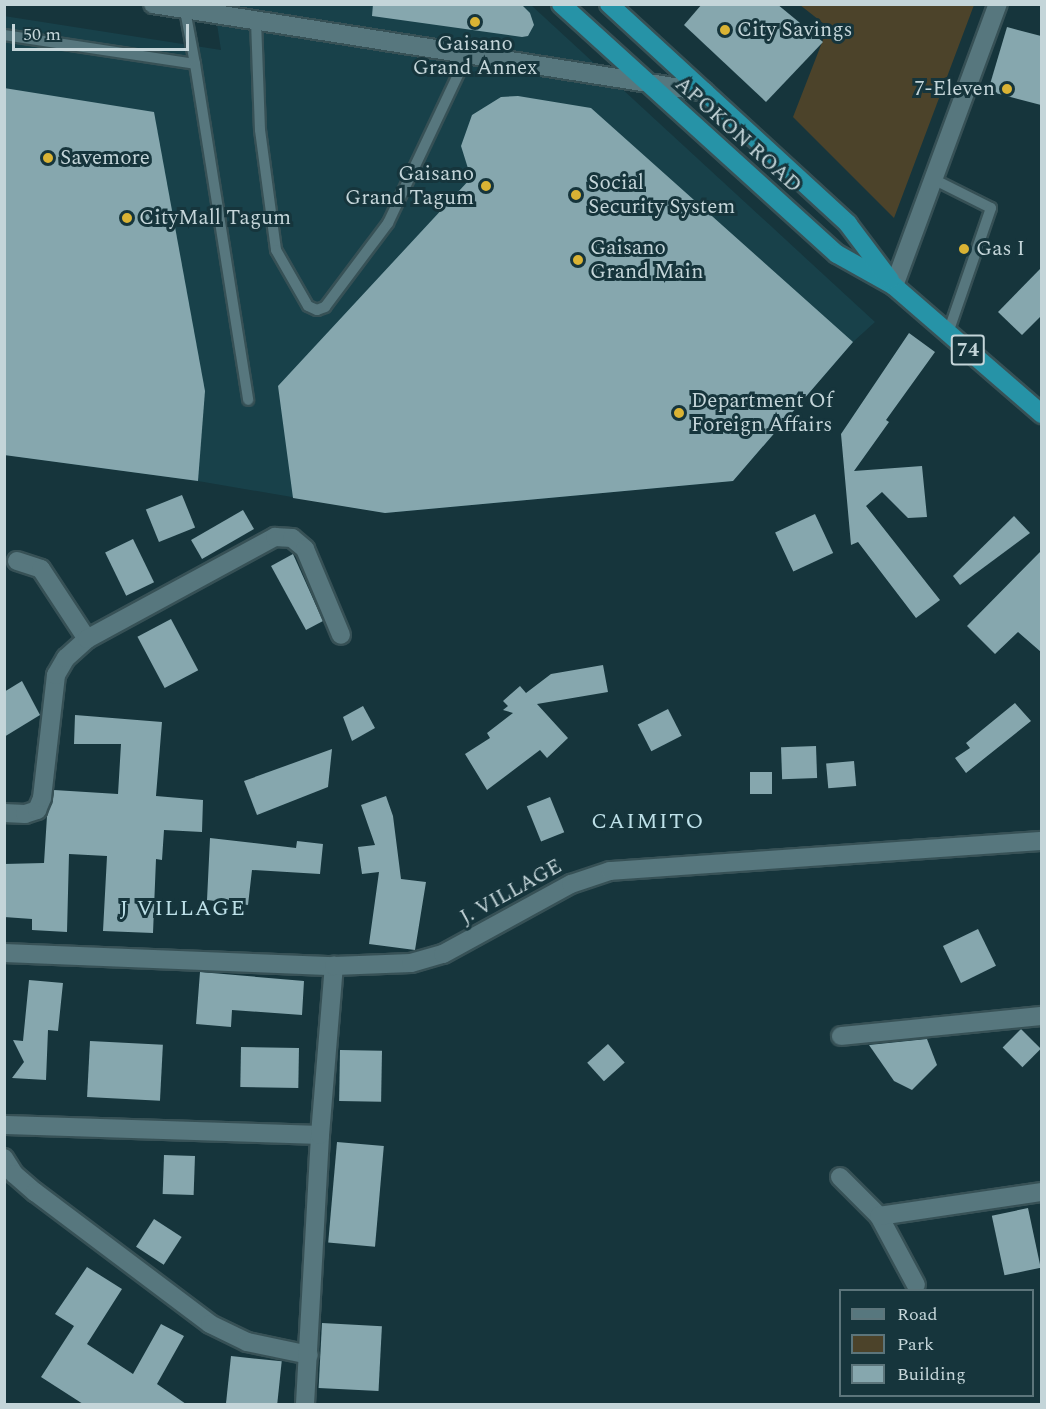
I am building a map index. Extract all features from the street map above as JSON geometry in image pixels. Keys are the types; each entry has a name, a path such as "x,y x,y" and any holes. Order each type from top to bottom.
{"highway":[{"name":"APOKON ROAD","path":"561,4 837,254 894,286 1041,414"},
{"name":"APOKON ROAD","path":"609,4 848,224 894,286"}],"street":[{"path":"153,4 705,92"},
{"path":"894,286 931,178 998,4"},
{"path":"4,813 25,814 37,810 42,798 56,675 66,658 87,639 283,536 297,540 305,549 341,635"},
{"path":"17,561 41,569 87,639"},
{"name":"J. VILLAGE","path":"4,953 334,966 411,963 443,954 571,884 609,871 1041,841"},
{"path":"305,1404 320,1135 334,966"},
{"path":"841,1036 1041,1016"},
{"path":"4,1125 320,1135"},
{"path":"4,1158 15,1174 35,1192 210,1324 247,1342 309,1355"},
{"path":"840,1177 879,1216 916,1285"},
{"path":"879,1216 1041,1192"}],"lane":[{"path":"185,10 248,400"},
{"path":"256,21 260,130 276,250 308,306 317,310 325,307 388,223 468,54"},
{"path":"4,34 195,64"},
{"path":"931,178 991,208 948,333"}],"shaded area":[{"name":"Gaisano Grand Tagum","path":"214,5 531,5 875,322 853,342 733,481 385,513 198,481 5,455 4,16 221,50"}],"green space":[{"path":"800,5 974,5 894,218 793,117 828,27"}],"building":[{"name":"Gaisano Grand Annex","path":"373,4 521,4 530,13 534,25 528,36 522,37 372,16"},
{"path":"702,4 777,4 823,42 766,102 684,25"},
{"path":"1007,27 1041,36 1041,105 988,91"},
{"path":"4,88 154,112 205,391 198,481 4,455"},
{"name":"Gaisano Grand Tagum","path":"518,96 591,108 853,342 733,481 385,513 293,498 278,386 471,178 461,146 472,115 501,97"},
{"path":"1041,268 1041,316 1022,335 998,312"},
{"path":"909,333 935,352 886,420 889,422 854,471 922,466 927,517 908,518 882,492 866,506 940,600 916,618 858,542 851,545 841,434"},
{"path":"182,495 195,527 159,542 146,510"},
{"path":"243,510 254,529 202,559 191,540"},
{"path":"815,514 833,553 793,572 775,533"},
{"path":"1014,516 1030,533 960,585 953,576"},
{"path":"133,539 154,582 126,596 105,553"},
{"path":"1041,551 1041,652 1018,632 995,654 967,626"},
{"path":"293,554 323,621 306,630 271,566"},
{"path":"171,619 198,670 165,688 137,637"},
{"path":"603,665 608,692 537,704 568,738 547,758 540,750 487,790 465,754 490,738 487,733 513,713 503,710 508,706 503,701 520,686 526,693 551,674"},
{"path":"22,681 40,715 4,737 4,692"},
{"path":"1015,703 1031,721 966,773 955,758 970,748 966,743"},
{"path":"363,706 375,728 352,741 343,717"},
{"path":"668,709 682,736 651,751 638,724"},
{"path":"75,715 162,722 156,796 203,800 202,832 164,830 162,860 156,859 153,933 103,931 107,856 69,854 67,932 32,930 32,919 4,917 4,864 44,863 47,816 54,790 118,794 121,744 74,744"},
{"path":"816,746 817,778 782,779 781,747"},
{"path":"332,749 328,787 257,815 244,781"},
{"path":"854,761 856,786 828,788 826,763"},
{"path":"750,772 772,772 772,794 750,794"},
{"path":"386,796 393,816 401,879 426,882 415,950 369,944 379,872 362,874 358,847 375,845 361,805"},
{"path":"550,797 564,832 541,842 527,806"},
{"path":"210,838 296,848 297,841 323,844 320,874 252,870 248,905 207,900"},
{"path":"978,929 996,966 961,983 943,946"},
{"path":"200,972 304,981 302,1015 232,1010 231,1027 196,1024"},
{"path":"29,980 63,983 58,1031 48,1030 46,1080 12,1078 24,1062 13,1040 23,1041"},
{"path":"1021,1029 1041,1049 1022,1067 1003,1047"},
{"path":"927,1039 937,1065 912,1090 894,1081 869,1045"},
{"path":"90,1041 163,1045 160,1101 87,1097"},
{"path":"608,1044 625,1063 604,1081 587,1063"},
{"path":"241,1047 299,1048 298,1088 240,1087"},
{"path":"340,1050 382,1051 381,1102 339,1101"},
{"path":"337,1142 384,1146 375,1247 328,1243"},
{"path":"164,1155 195,1156 194,1195 163,1194"},
{"path":"1028,1208 1041,1268 1004,1275 992,1216"},
{"path":"154,1219 182,1237 164,1265 136,1247"},
{"path":"87,1267 122,1289 87,1344 133,1374 161,1324 184,1336 157,1384 186,1404 83,1404 41,1377 74,1326 55,1314"},
{"path":"322,1323 382,1326 379,1391 319,1388"},
{"path":"231,1356 282,1361 277,1404 226,1404"}],"place":[{"name":"Gaisano Grand Annex","path":"475,22"},
{"name":"City Savings","path":"725,30"},
{"name":"7-Eleven","path":"1007,89"},
{"name":"Savemore","path":"48,158"},
{"name":"Gaisano Grand Tagum","path":"486,186"},
{"name":"Social Security System","path":"576,195"},
{"name":"CityMall Tagum","path":"127,218"},
{"name":"Gas I","path":"964,249"},
{"name":"Gaisano Grand Main","path":"578,260"},
{"name":"Department Of Foreign Affairs","path":"679,413"}],"district":[{"name":"CAIMITO","path":"648,822"},
{"name":"J VILLAGE","path":"183,909"}]}
